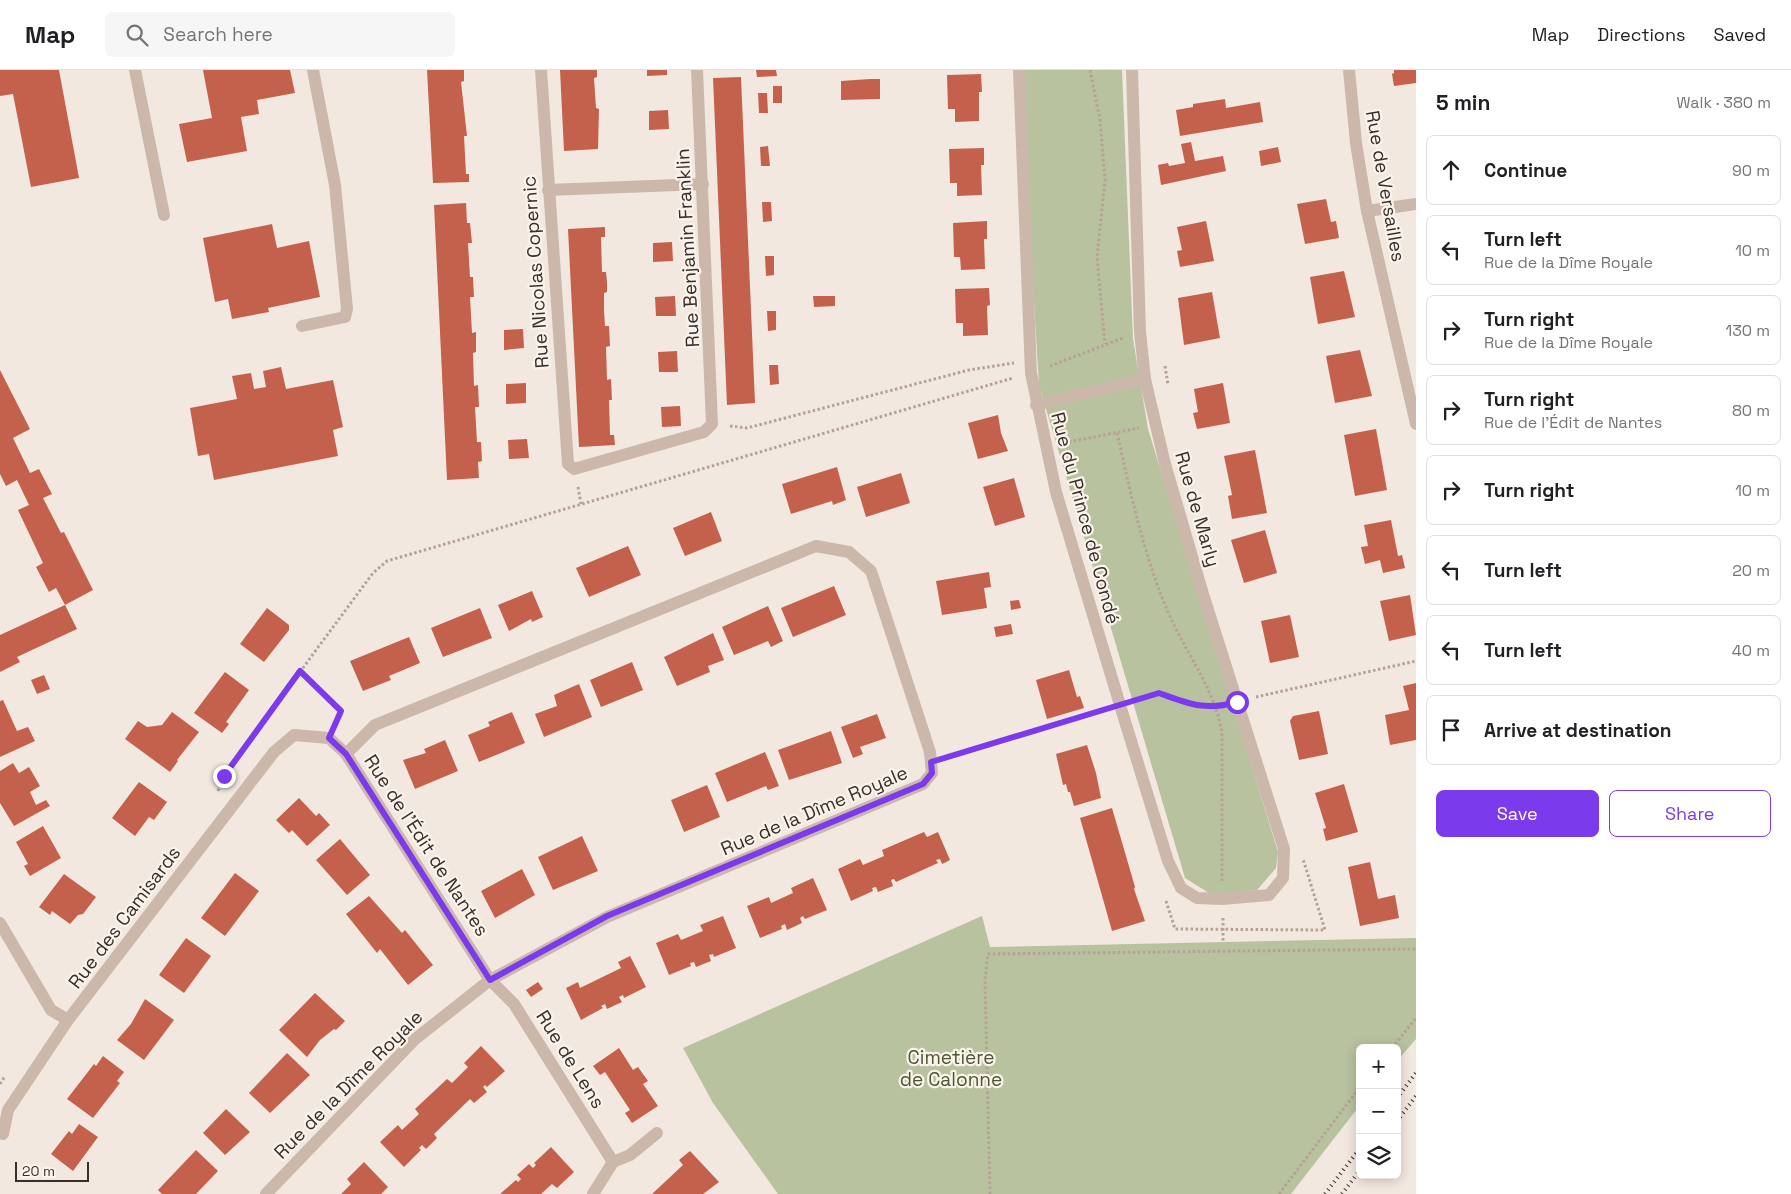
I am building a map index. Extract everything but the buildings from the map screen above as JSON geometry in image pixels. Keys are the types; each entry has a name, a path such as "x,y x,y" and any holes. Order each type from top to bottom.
{"street":[{"path":"135,70 164,215"},
{"path":"302,326 345,317 346,309 335,185 313,70"},
{"name":"Rue Nicolas Copernic","path":"541,70 568,464 574,469 704,432 712,424"},
{"name":"Rue Benjamin Franklin","path":"697,70 712,424"},
{"name":"Rue du Prince de Condé","path":"1019,70 1031,367 1036,405 1056,492 1168,861 1181,888 1197,898 1222,899"},
{"name":"Rue de Marly","path":"1132,70 1140,332 1145,379 1170,482 1284,850 1283,878 1269,895 1222,899"},
{"name":"Rue de Versailles","path":"1349,70 1356,143 1368,211 1416,424"},
{"path":"548,190 703,184"},
{"path":"1368,211 1416,204"},
{"path":"1036,405 1145,379"},
{"name":"Rue de la Dîme Royale","path":"266,1194 414,1040 490,980 607,916 923,784 932,773 930,752 870,571 849,552 816,546 375,725 346,754"},
{"name":"Rue des Camisards","path":"3,1134 8,1110 68,1020 274,752 294,735 329,738"},
{"name":"Rue de l'Édit de Nantes","path":"329,738 346,754 490,980"},
{"path":"0,923 51,1010 68,1020"},
{"name":"Rue de Lens","path":"490,980 514,1004 614,1162"},
{"path":"592,1194 614,1162 630,1155 657,1133"}],"path":[{"path":"1090,70 1100,120 1105,180 1097,257 1105,344"},
{"path":"213,797 219,789 224,776 300,671 373,573 387,561 1012,378 1031,367 1140,332"},
{"path":"1012,354 1012,378 1015,388"},
{"path":"712,424 747,428 969,370 1012,363 1031,367"},
{"path":"1164,364 1169,393"},
{"path":"1045,447 1156,425"},
{"path":"1117,432 1140,532 1155,578 1174,625 1217,707 1222,732 1223,942"},
{"path":"1120,705 1159,693 1188,704 1217,707 1416,661"},
{"path":"300,671 341,711 329,738"},
{"path":"1252,688 1258,706"},
{"path":"1102,700 1108,718"},
{"path":"931,762 1105,709"},
{"path":"1164,893 1176,929 1223,931 1325,930 1302,856"},
{"path":"990,1194 985,980 988,954 1416,949"},
{"path":"1395,1044 1416,1018"},
{"path":"0,1084 6,1076"},
{"path":"1279,1194 1358,1089"}],"green space":[{"path":"1020,70 1122,70 1133,339 1148,429 1278,852 1276,868 1257,890 1212,895 1185,878 1039,385"},
{"name":"Cimetière de Calonne","path":"982,916 990,947 1416,938 1416,1039 1401,1056 1401,1044 1356,1044 1356,1110 1291,1194 778,1194 713,1103 683,1048"}],"railway":[{"path":"1401,1093 1416,1073"},
{"path":"1401,1116 1416,1096"},
{"path":"1325,1194 1356,1153"},
{"path":"1342,1194 1356,1175"}],"route":[{"path":"224,776 300,671 341,711 329,738 346,754 490,980 607,916 923,784 932,773 931,762 1159,693 1188,704 1217,707 1237,702"}]}
